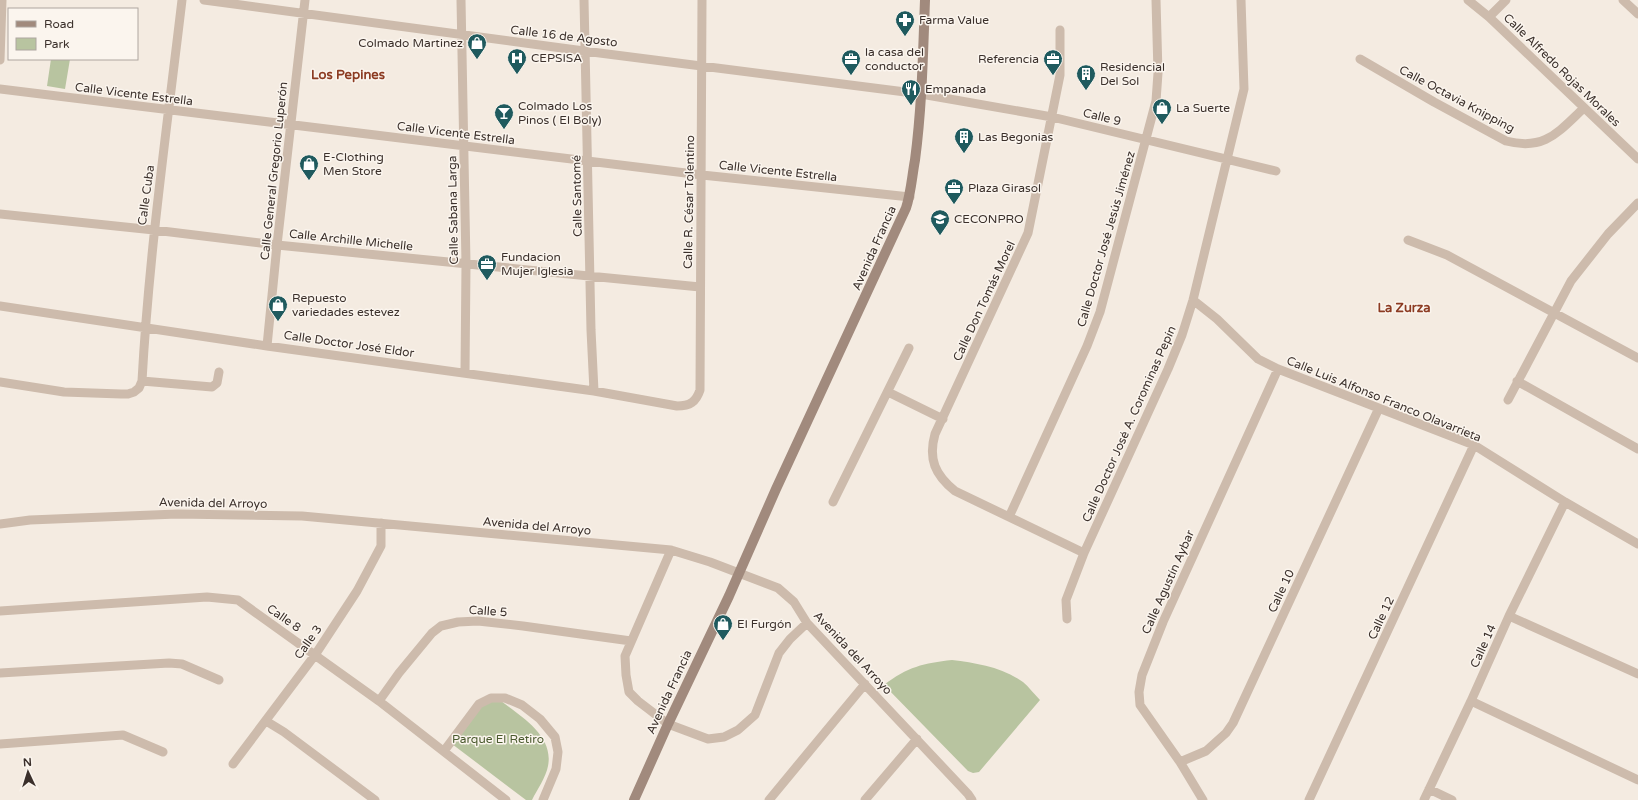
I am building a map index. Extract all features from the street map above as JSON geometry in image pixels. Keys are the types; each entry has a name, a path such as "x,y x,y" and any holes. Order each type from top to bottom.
{"main road":[{"name":"Avenida Francia","path":"634,800 668,724 730,596 776,489 886,255 906,208 910,196 917,146 921,94 924,0"}],"street":[{"path":"0,60 2,0"},
{"name":"Calle Cuba","path":"142,381 145,327 154,230 182,0"},
{"name":"Calle 16 de Agosto","path":"204,0 461,35 921,94"},
{"name":"Calle General Gregorio Luperón","path":"267,346 305,0"},
{"name":"Calle Sabana Larga","path":"461,0 466,264 465,372"},
{"name":"Calle Santomé","path":"584,0 591,330 594,391"},
{"name":"Calle R. César Tolentino","path":"693,403 698,398 700,390 703,66 702,0"},
{"name":"Calle Doctor José Jesús Jiménez","path":"1008,517 1096,324 1156,101 1158,74 1156,0"},
{"name":"Calle Doctor José A. Corominas Pepín","path":"1067,619 1066,600 1084,553 1168,369 1182,335 1193,300 1244,89 1240,0"},
{"name":"Calle Alfredo Rojas Morales","path":"1468,0 1489,17 1638,159"},
{"path":"1489,17 1506,0"},
{"path":"1623,0 1638,14"},
{"name":"Calle Don Tomás Morel","path":"1060,30 1060,75 1028,233 935,434 932,446 932,459 943,482 955,490 1084,553"},
{"name":"Calle Octavia Knipping","path":"1360,59 1434,102 1506,141 1517,144 1534,144 1554,135 1584,108"},
{"name":"Calle Vicente Estrella","path":"0,89 588,162 910,196"},
{"name":"Calle 9","path":"921,94 1052,117 1276,171"},
{"path":"1508,400 1571,281 1608,234 1638,203"},
{"name":"Calle Archille Michelle","path":"0,214 466,264 700,287"},
{"path":"1408,240 1447,255 1638,358"},
{"name":"Calle Luis Alfonso Franco Olavarrieta","path":"1193,300 1217,319 1258,360 1474,445 1565,502 1638,544"},
{"name":"Calle Doctor José Eldor","path":"0,306 267,346 465,372 594,391 677,406 686,406 693,403"},
{"path":"834,502 909,348"},
{"name":"Calle Agustín Aybar","path":"1202,800 1180,762 1140,705 1139,692 1142,675 1163,622 1278,369"},
{"path":"0,382 64,392 128,394 134,392 142,381 212,386 217,383 218,372"},
{"path":"1517,381 1638,449"},
{"path":"888,392 943,419"},
{"name":"Calle 10","path":"1180,762 1206,752 1226,733 1233,723 1379,408"},
{"name":"Calle 12","path":"1309,800 1474,445"},
{"name":"Calle 14","path":"1424,800 1509,616 1565,502"},
{"name":"Avenida del Arroyo","path":"0,524 30,520 177,514 302,516 671,550 710,562 778,588 794,602 807,623 916,739 967,798"},
{"name":"Calle 3","path":"233,764 315,655 357,591 381,546 381,523"},
{"path":"671,550 625,656 629,692 668,724 708,739 724,737 738,730 755,715 779,653 790,639 807,623"},
{"name":"Calle 8","path":"0,611 207,596 238,600 380,701 506,800"},
{"path":"1509,616 1638,674"},
{"name":"Calle 5","path":"380,701 399,673 432,633 441,626 458,622 478,621 631,641"},
{"path":"0,673 169,663 182,664 219,680"},
{"path":"769,800 865,684"},
{"path":"444,751 479,704 491,698 505,698 522,705 540,719 555,737 558,752 556,769 543,800"},
{"path":"1471,701 1638,780"},
{"path":"266,721 284,732 375,800"},
{"path":"0,744 123,735 163,752"},
{"path":"865,800 916,739"},
{"path":"1429,789 1452,800"}],"green space":[{"path":"51,60 70,60 65,89 47,86"},
{"path":"952,660 979,664 998,669 1023,682 1040,700 979,772 973,773 968,771 884,685 900,674 924,664"},
{"name":"Parque El Retiro","path":"501,701 535,728 546,745 549,755 547,770 532,800 526,800 452,744 479,703"}],"place":[{"name":"Farma Value","path":"905,37"},
{"name":"Colmado Martinez","path":"477,60"},
{"name":"CEPSISA","path":"517,75"},
{"name":"la casa del conductor","path":"851,76"},
{"name":"Referencia","path":"1053,76"},
{"name":"Residencial Del Sol","path":"1086,91"},
{"name":"Empanada","path":"911,106"},
{"name":"La Suerte","path":"1162,125"},
{"name":"Colmado Los Pinos ( El Boly)","path":"504,130"},
{"name":"Las Begonias","path":"964,154"},
{"name":"E-Clothing Men Store","path":"309,181"},
{"name":"Plaza Girasol","path":"954,205"},
{"name":"CECONPRO","path":"940,236"},
{"name":"Fundacion Mujer Iglesia","path":"487,281"},
{"name":"Repuesto variedades estevez","path":"278,322"},
{"name":"El Furgón","path":"723,641"}],"district":[{"name":"Los Pepines","path":"348,75"},
{"name":"La Zurza","path":"1404,308"}]}
